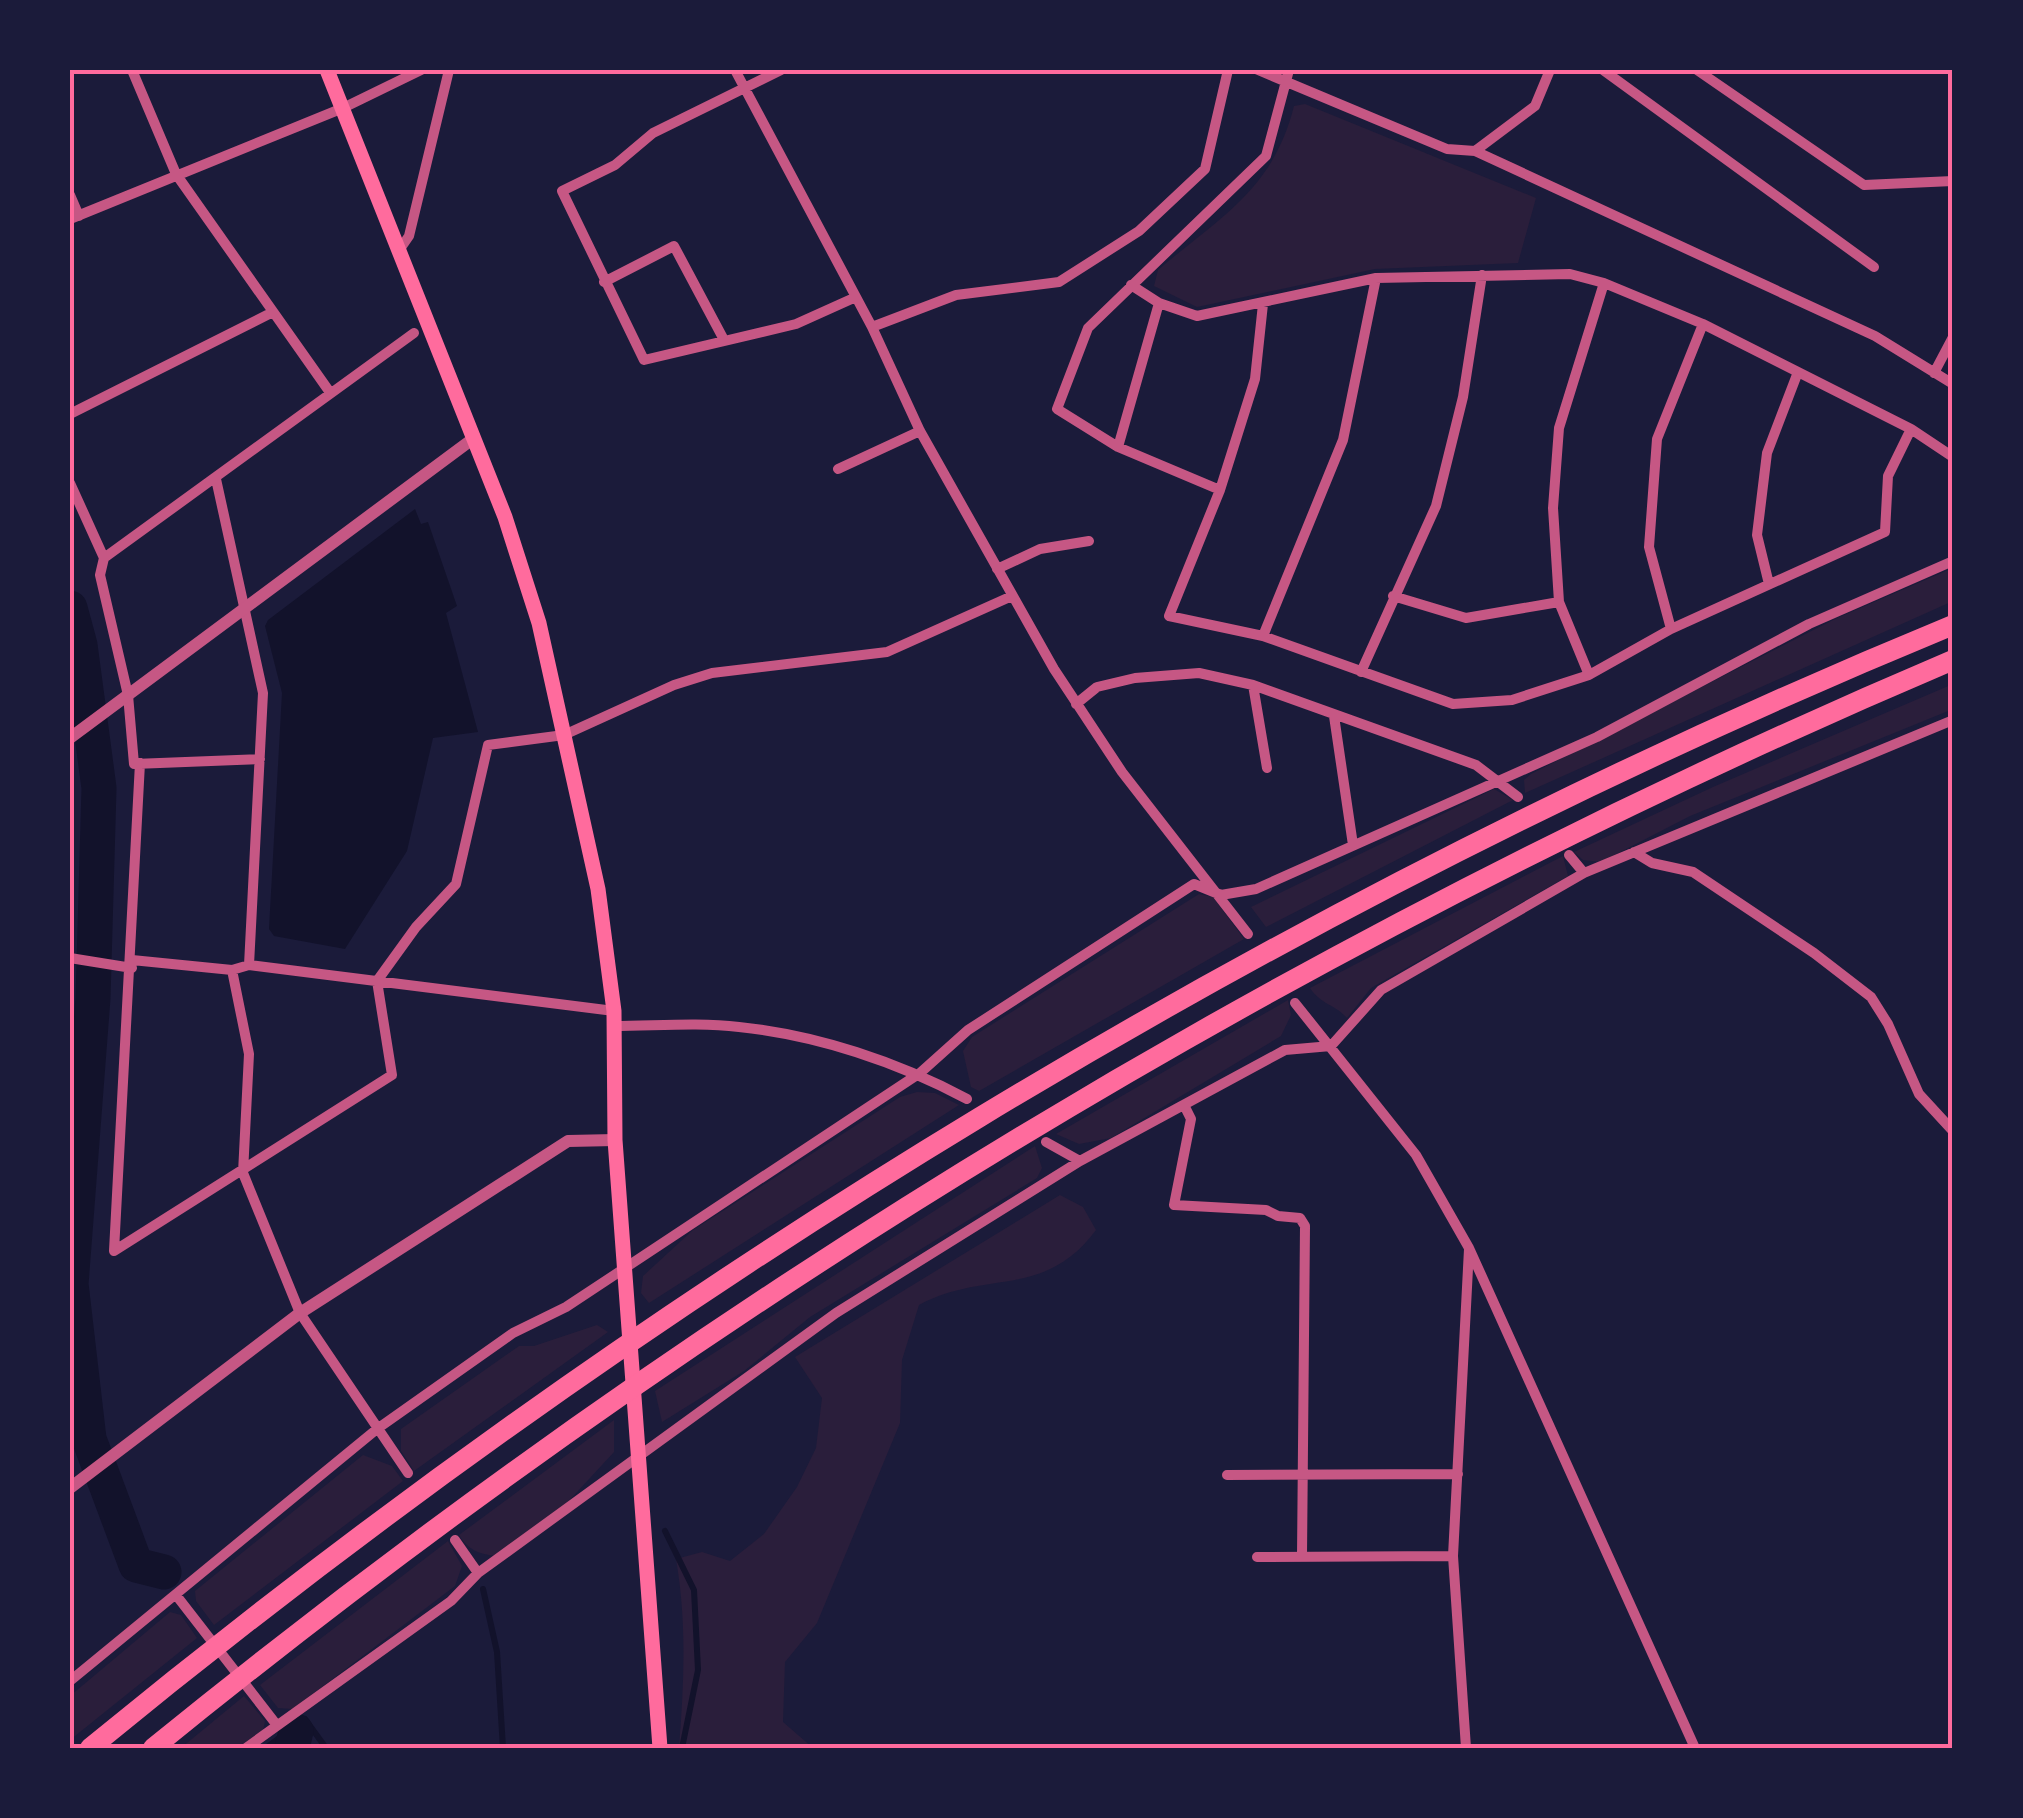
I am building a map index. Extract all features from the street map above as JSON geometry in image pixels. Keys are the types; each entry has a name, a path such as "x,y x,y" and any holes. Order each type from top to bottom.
{"highway":[{"path":"90,1748 326,1561 555,1394 701,1293 936,1141 1391,883 1683,740 1953,625"},
{"path":"152,1748 352,1590 567,1430 960,1170 1272,989 1700,770 1953,660"}],"main road":[{"path":"327,70 474,438 538,623 598,889 614,1018 615,1140 660,1748"}],"street":[{"path":"132,70 176,174 328,391"},
{"path":"70,195 74,217 343,108 422,70"},
{"path":"400,250 409,236 449,70"},
{"path":"735,70 872,327 920,431 1076,704 1122,772 1248,934"},
{"path":"782,70 653,133 615,164 562,191 644,360 723,338 796,324 856,298"},
{"path":"872,327 956,295 1059,282 1139,231 1205,169 1228,70"},
{"path":"1258,70 1288,76 1447,148 1476,150 1875,336 1953,384"},
{"path":"1476,150 1535,106 1550,70"},
{"path":"1603,70 1874,267"},
{"path":"1696,70 1864,185 1953,181"},
{"path":"1220,490 1118,447 1057,409 1088,328 1266,156 1288,76"},
{"path":"604,282 674,246 723,338"},
{"path":"1131,285 1159,303 1196,316 1376,278 1570,274 1604,283 1703,324 1911,429 1953,457"},
{"path":"1361,672 1436,506 1463,397 1482,275"},
{"path":"1262,636 1343,440 1376,278"},
{"path":"1589,674 1559,602 1553,508 1559,428 1604,283"},
{"path":"1118,447 1159,303"},
{"path":"1263,304 1255,379 1220,490 1169,616 1262,636 1453,704 1512,700 1589,674 1671,628 1885,532 1888,476 1911,429"},
{"path":"70,414 271,313"},
{"path":"1671,628 1649,547 1657,439 1703,324"},
{"path":"104,558 414,332"},
{"path":"1934,372 1953,337"},
{"path":"1769,584 1757,535 1765,469 1798,372"},
{"path":"838,468 920,431"},
{"path":"70,738 474,438"},
{"path":"216,479 263,693 248,964"},
{"path":"70,484 104,558 100,575 134,764 260,759"},
{"path":"997,569 1040,549 1089,541"},
{"path":"70,1682 377,1429 513,1333 566,1307 920,1073 968,1030 1194,884 1221,895 1256,889 1597,737 1809,624 1953,561"},
{"path":"140,763 114,1251 243,1173 392,1075 377,981 416,927 456,884 488,745 564,735 674,684 712,673 887,652 1012,596"},
{"path":"1393,596 1466,618 1559,602"},
{"path":"1076,704 1097,688 1135,678 1199,673 1253,685 1476,765 1518,796"},
{"path":"1253,685 1266,768"},
{"path":"1334,716 1352,845"},
{"path":"246,1748 450,1601 478,1572 636,1454 836,1313 1080,1161 1285,1050 1331,1046 1382,990 1584,873 1953,720"},
{"path":"1634,852 1652,863 1692,872 1814,952 1870,997 1888,1024 1919,1094 1953,1130"},
{"path":"1568,854 1584,873"},
{"path":"70,958 232,970 248,964 614,1018 739,1026 837,1047 920,1073 967,1099"},
{"path":"232,970 248,1054 243,1173 300,1313 408,1473"},
{"path":"1295,1003 1416,1155 1469,1248 1695,1748"},
{"path":"1184,1105 1191,1120 1174,1205 1266,1210 1278,1216 1300,1218 1305,1226 1302,1556"},
{"path":"71,1488 300,1313 568,1141 615,1140"},
{"path":"1046,1142 1080,1161"},
{"path":"1466,1748 1454,1556 1469,1248"},
{"path":"1227,1474 1458,1474"},
{"path":"455,1540 478,1572"},
{"path":"1256,1557 1454,1556"},
{"path":"176,1595 276,1724"}],"shaded area":[{"path":"1305,104 1536,198 1518,263 1375,269 1197,307 1154,286 1158,270 1223,217 1258,181 1285,135 1294,106"},
{"path":"415,509 421,524 428,522 457,606 446,613 478,732 433,738 407,851 345,949 274,936 269,929 282,693 265,626"},
{"path":"1953,568 1953,601 1525,793 1524,780 1531,774 1837,618"},
{"path":"1953,684 1953,709 1690,816 1601,862 1583,860 1574,852 1713,787"},
{"path":"1494,789 1513,800 1266,927 1251,907"},
{"path":"1563,856 1568,876 1371,988 1347,1018 1310,988"},
{"path":"1199,894 1213,897 1244,939 979,1091 971,1087 963,1051 972,1037"},
{"path":"1288,1000 1291,1015 1281,1036 1111,1138 1079,1144 1056,1134"},
{"path":"917,1092 935,1093 959,1105 649,1303 641,1293 643,1276 693,1230 900,1097"},
{"path":"1035,1146 1042,1168 1037,1178 810,1317 744,1371 662,1422 655,1391"},
{"path":"1060,1195 1083,1207 1096,1230 1076,1252 1035,1275 944,1294 919,1305 902,1360 900,1423 817,1623 785,1662 783,1722 813,1748 679,1748 684,1653 676,1559 702,1552 730,1561 764,1534 797,1487 816,1448 822,1398 795,1357"},
{"path":"597,1325 608,1332 414,1471 401,1451 401,1429 519,1346 534,1346"},
{"path":"614,1420 614,1452 565,1505 496,1556 474,1550 462,1540 459,1535"},
{"path":"363,1455 392,1466 403,1481 214,1625 196,1601 195,1591"},
{"path":"448,1541 462,1566 455,1586 293,1709 278,1708 260,1685"},
{"path":"170,1612 181,1615 197,1638 70,1740 70,1696"},
{"path":"244,1696 265,1721 263,1731 241,1748 181,1748"}],"waterway":[{"path":"70,608 80,645 99,788 93,998 71,1284 89,1439 136,1565 164,1572"},
{"path":"665,1531 694,1590 698,1670 682,1748"},
{"path":"483,1589 497,1652 503,1748"},
{"path":"266,1748 305,1719 326,1748"},
{"path":"292,1748 296,1731"}]}
